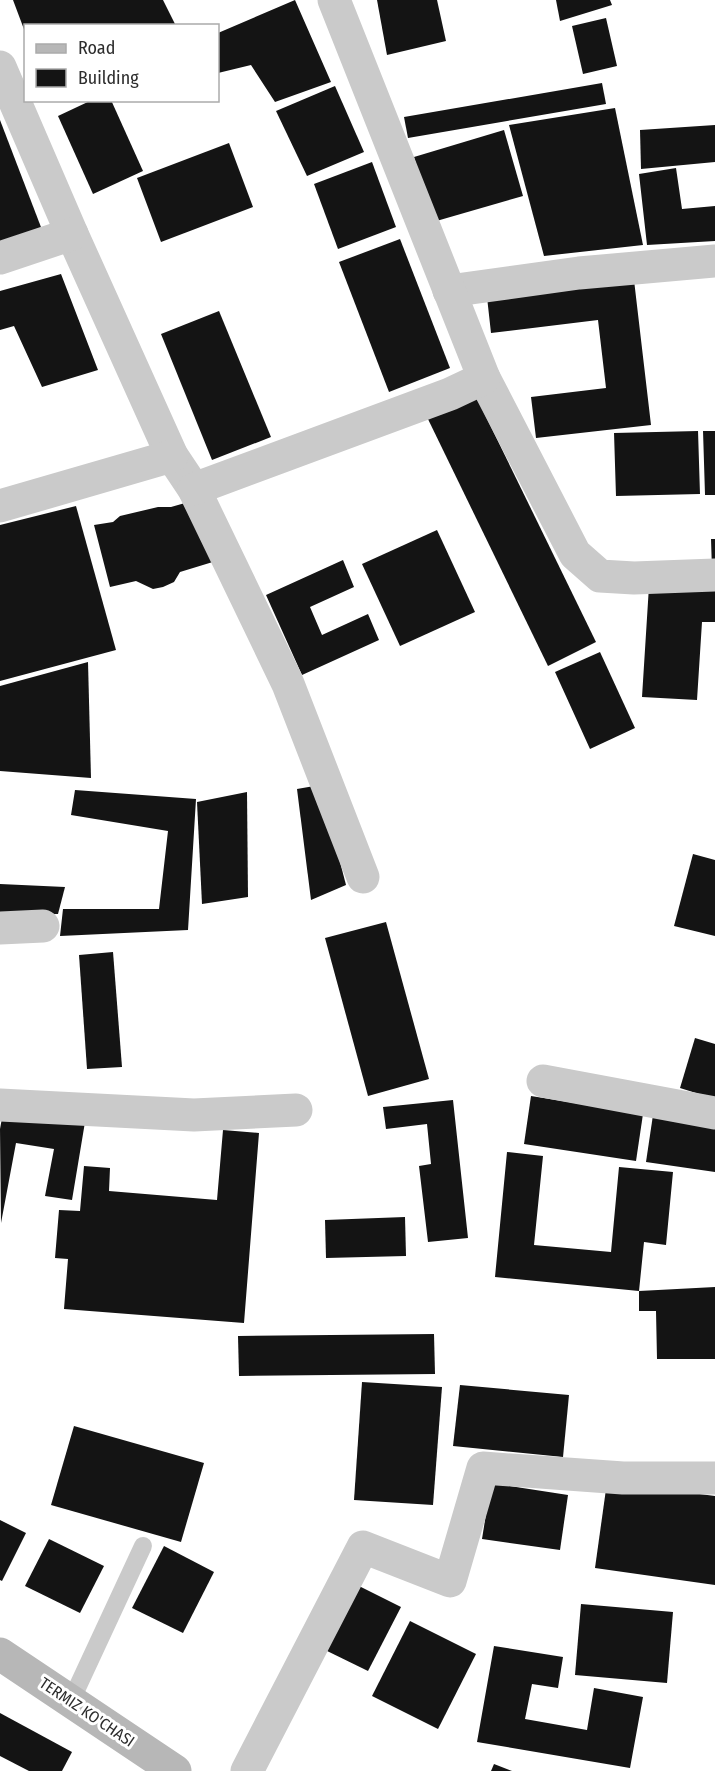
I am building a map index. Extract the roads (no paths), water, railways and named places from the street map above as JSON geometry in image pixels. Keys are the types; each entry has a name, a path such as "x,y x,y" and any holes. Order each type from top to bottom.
{"main road":[{"name":"TERMIZ KO'CHASI","path":"0,1654 174,1771"}],"street":[{"path":"334,0 484,378 575,554 600,576 634,578 715,575"},
{"path":"0,67 172,456 194,489 288,684 363,877"},
{"path":"0,258 72,234"},
{"path":"449,291 579,273 715,261"},
{"path":"194,489 450,394 484,378"},
{"path":"0,506 172,456"},
{"path":"0,928 44,926"},
{"path":"543,1081 715,1113"},
{"path":"0,1105 194,1115 296,1110"},
{"path":"247,1771 363,1547 450,1581 483,1468 623,1478 715,1478"}],"lane":[{"path":"71,1701 143,1546"}]}
